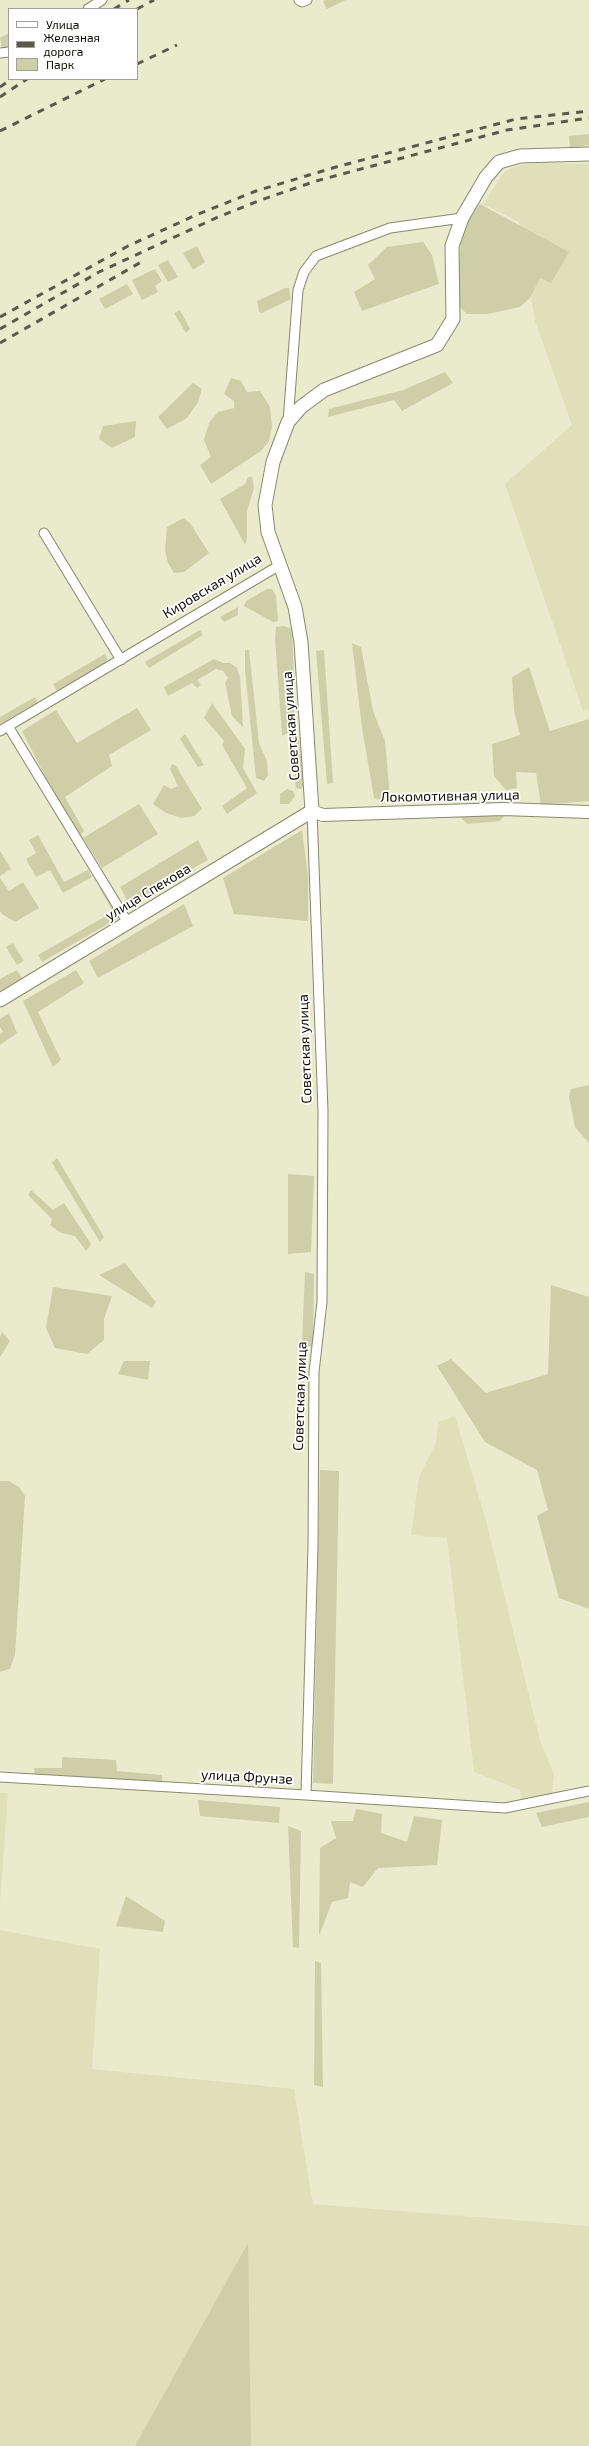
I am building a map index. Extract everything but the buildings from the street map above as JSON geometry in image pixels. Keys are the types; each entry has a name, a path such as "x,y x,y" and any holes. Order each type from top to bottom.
{"main road":[{"name":"Кировская улица","path":"280,565 268,532 265,505 273,462 288,422 301,407 324,390 437,345 453,319 452,246 462,218 486,177 500,162 520,156 589,154"},
{"name":"Советская улица","path":"280,565 295,607 301,642 312,811"},
{"name":"улица Спекова","path":"0,1000 312,811"}],"street":[{"path":"90,8 102,0"},
{"path":"300,0 302,2 307,0"},
{"path":"288,422 298,290 304,272 316,256 390,228 462,218"},
{"path":"44,533 121,660"},
{"name":"Кировская улица","path":"4,728 280,565"},
{"path":"4,728 128,923"},
{"name":"Локомотивная улица","path":"312,811 323,815 503,808 589,812"},
{"name":"Советская улица","path":"312,811 323,1111 322,1302 314,1372 313,1536"},
{"name":"улица Фрунзе","path":"0,1777 306,1795 313,1536"},
{"path":"306,1795 505,1808 589,1791"}],"shaded area":[{"path":"541,163 589,164 589,709 583,711 505,484 572,425 535,321 519,222 483,204 505,171 520,165"},
{"path":"455,1416 485,1517 540,1740 554,1775 552,1793 522,1801 520,1790 474,1772 447,1538 411,1535 419,1477 435,1445 439,1422"},
{"path":"0,1793 8,1793 0,1903"},
{"path":"0,1930 100,1949 92,2069 294,2089 313,2204 589,2226 589,2446 0,2446"}],"green space":[{"path":"346,0 327,9 323,1"},
{"path":"8,34 8,47 2,48 0,38"},
{"path":"589,134 589,145 570,148 569,136"},
{"path":"480,204 569,252 551,283 540,278 530,298 520,307 487,314 467,314 460,307 458,275 461,241 467,222"},
{"path":"423,242 432,255 439,284 362,311 354,292 375,279 368,265 387,247"},
{"path":"197,246 205,262 193,270 183,253"},
{"path":"168,260 178,277 168,282 158,265"},
{"path":"155,269 162,281 155,286 158,292 142,300 132,280"},
{"path":"127,284 133,294 105,309 99,299"},
{"path":"285,288 289,288 291,299 262,313 259,312 257,301"},
{"path":"180,310 190,329 186,333 174,313"},
{"path":"445,372 453,383 402,411 394,400 328,417 329,409 403,390"},
{"path":"231,378 241,381 247,392 260,391 270,407 272,427 269,441 261,451 211,484 200,465 211,457 204,440 209,423 218,412 234,408 234,401 224,394"},
{"path":"193,383 202,389 198,402 187,418 167,429 158,417"},
{"path":"136,421 135,437 112,448 99,439 103,426"},
{"path":"248,477 252,477 254,488 247,511 247,537 245,545 220,499 245,484"},
{"path":"183,518 190,523 209,553 184,572 174,573 168,563 165,550 167,527"},
{"path":"267,589 272,589 276,596 278,621 273,622 244,606 246,601"},
{"path":"238,607 238,615 224,622 220,617"},
{"path":"283,626 292,629 294,678 290,686 294,695 294,730 282,736 275,638 276,627"},
{"path":"200,630 203,635 149,668 145,662"},
{"path":"352,643 361,647 373,711 385,741 390,798 382,801 374,798 362,728"},
{"path":"245,650 249,650 259,743 267,761 268,775 264,781 256,778 245,670"},
{"path":"324,650 333,783 327,784 316,651"},
{"path":"105,654 108,661 57,691 53,684"},
{"path":"214,659 223,663 230,663 237,668 240,677 243,727 232,716 225,683 228,678 223,671 216,669 197,680 201,685 197,688 192,683 168,696 164,687"},
{"path":"529,667 550,731 589,719 589,801 541,805 536,773 516,772 517,788 506,790 494,776 492,744 520,735 514,711 512,677"},
{"path":"35,697 38,702 0,724 0,717"},
{"path":"212,703 245,749 243,768 257,793 227,814 222,806 247,788 222,745 224,741 204,718"},
{"path":"137,708 151,730 109,755 112,766 65,797 84,831 80,836 52,790 22,731 56,710 77,743"},
{"path":"185,734 204,765 198,767 180,739"},
{"path":"295,735 299,738 304,785 301,789 296,788 290,738"},
{"path":"172,764 176,766 202,809 194,816 182,818 166,813 153,804 164,785 171,789 178,786 170,769"},
{"path":"287,789 293,791 295,796 289,804 280,804 280,794"},
{"path":"139,804 158,834 102,868 83,838"},
{"path":"457,815 504,816 500,821 468,824"},
{"path":"302,830 308,876 308,921 234,914 223,878"},
{"path":"38,835 64,882 88,870 92,877 63,893 50,870 36,877 26,859 36,853 29,840"},
{"path":"198,840 208,860 129,904 120,887"},
{"path":"0,851 11,869 0,876"},
{"path":"0,878 9,891 23,882 39,908 15,922 2,914 0,911"},
{"path":"102,885 120,917 42,962 38,955 113,912 99,887"},
{"path":"184,904 193,926 98,978 89,961"},
{"path":"13,943 24,961 17,965 6,947"},
{"path":"17,970 22,978 0,991 0,979"},
{"path":"76,970 84,983 38,1012 61,1060 53,1067 23,1001"},
{"path":"9,1013 17,1033 0,1045 0,1034 3,1032 0,1027 0,1019"},
{"path":"589,1085 589,1143 575,1127 569,1097 571,1089"},
{"path":"57,1158 104,1237 100,1242 52,1163"},
{"path":"288,1174 314,1176 311,1252 288,1254"},
{"path":"31,1190 53,1210 64,1203 91,1244 86,1251 75,1236 61,1233 50,1225 52,1219 28,1195"},
{"path":"125,1263 156,1302 152,1308 99,1275"},
{"path":"305,1272 314,1274 313,1347 302,1345"},
{"path":"551,1285 589,1297 589,1609 559,1598 537,1516 548,1510 537,1470 485,1442 437,1366 451,1359 486,1393 548,1374"},
{"path":"53,1287 112,1296 104,1319 104,1340 87,1354 55,1348 46,1328"},
{"path":"2,1332 10,1341 0,1357 0,1337"},
{"path":"124,1361 150,1361 148,1380 118,1374"},
{"path":"320,1470 339,1471 333,1784 313,1783"},
{"path":"0,1481 9,1481 19,1487 25,1496 15,1655 10,1669 0,1672"},
{"path":"62,1757 116,1760 117,1771 162,1775 162,1782 35,1775 34,1768 62,1768"},
{"path":"198,1800 280,1807 279,1823 200,1816"},
{"path":"589,1802 589,1817 542,1827 536,1813"},
{"path":"356,1809 382,1814 381,1833 407,1842 414,1816 442,1820 437,1865 378,1868 363,1887 350,1882 348,1898 332,1902 319,1936 320,1848 336,1838 331,1821 353,1821"},
{"path":"288,1826 301,1831 299,1948 293,1947"},
{"path":"126,1896 165,1921 163,1932 116,1926"},
{"path":"315,1961 321,1963 323,2087 314,2085"},
{"path":"248,2243 251,2446 135,2446"}],"railway":[{"path":"116,8 129,0"},
{"path":"138,8 154,0"},
{"path":"138,64 177,45"},
{"path":"0,87 10,80"},
{"path":"0,97 26,80"},
{"path":"0,131 103,80"},
{"path":"0,317 128,246 196,215 256,191 336,167 516,119 589,111"},
{"path":"0,329 99,272 218,217 261,200 316,181 507,130 589,118"},
{"path":"0,343 143,261"}]}
